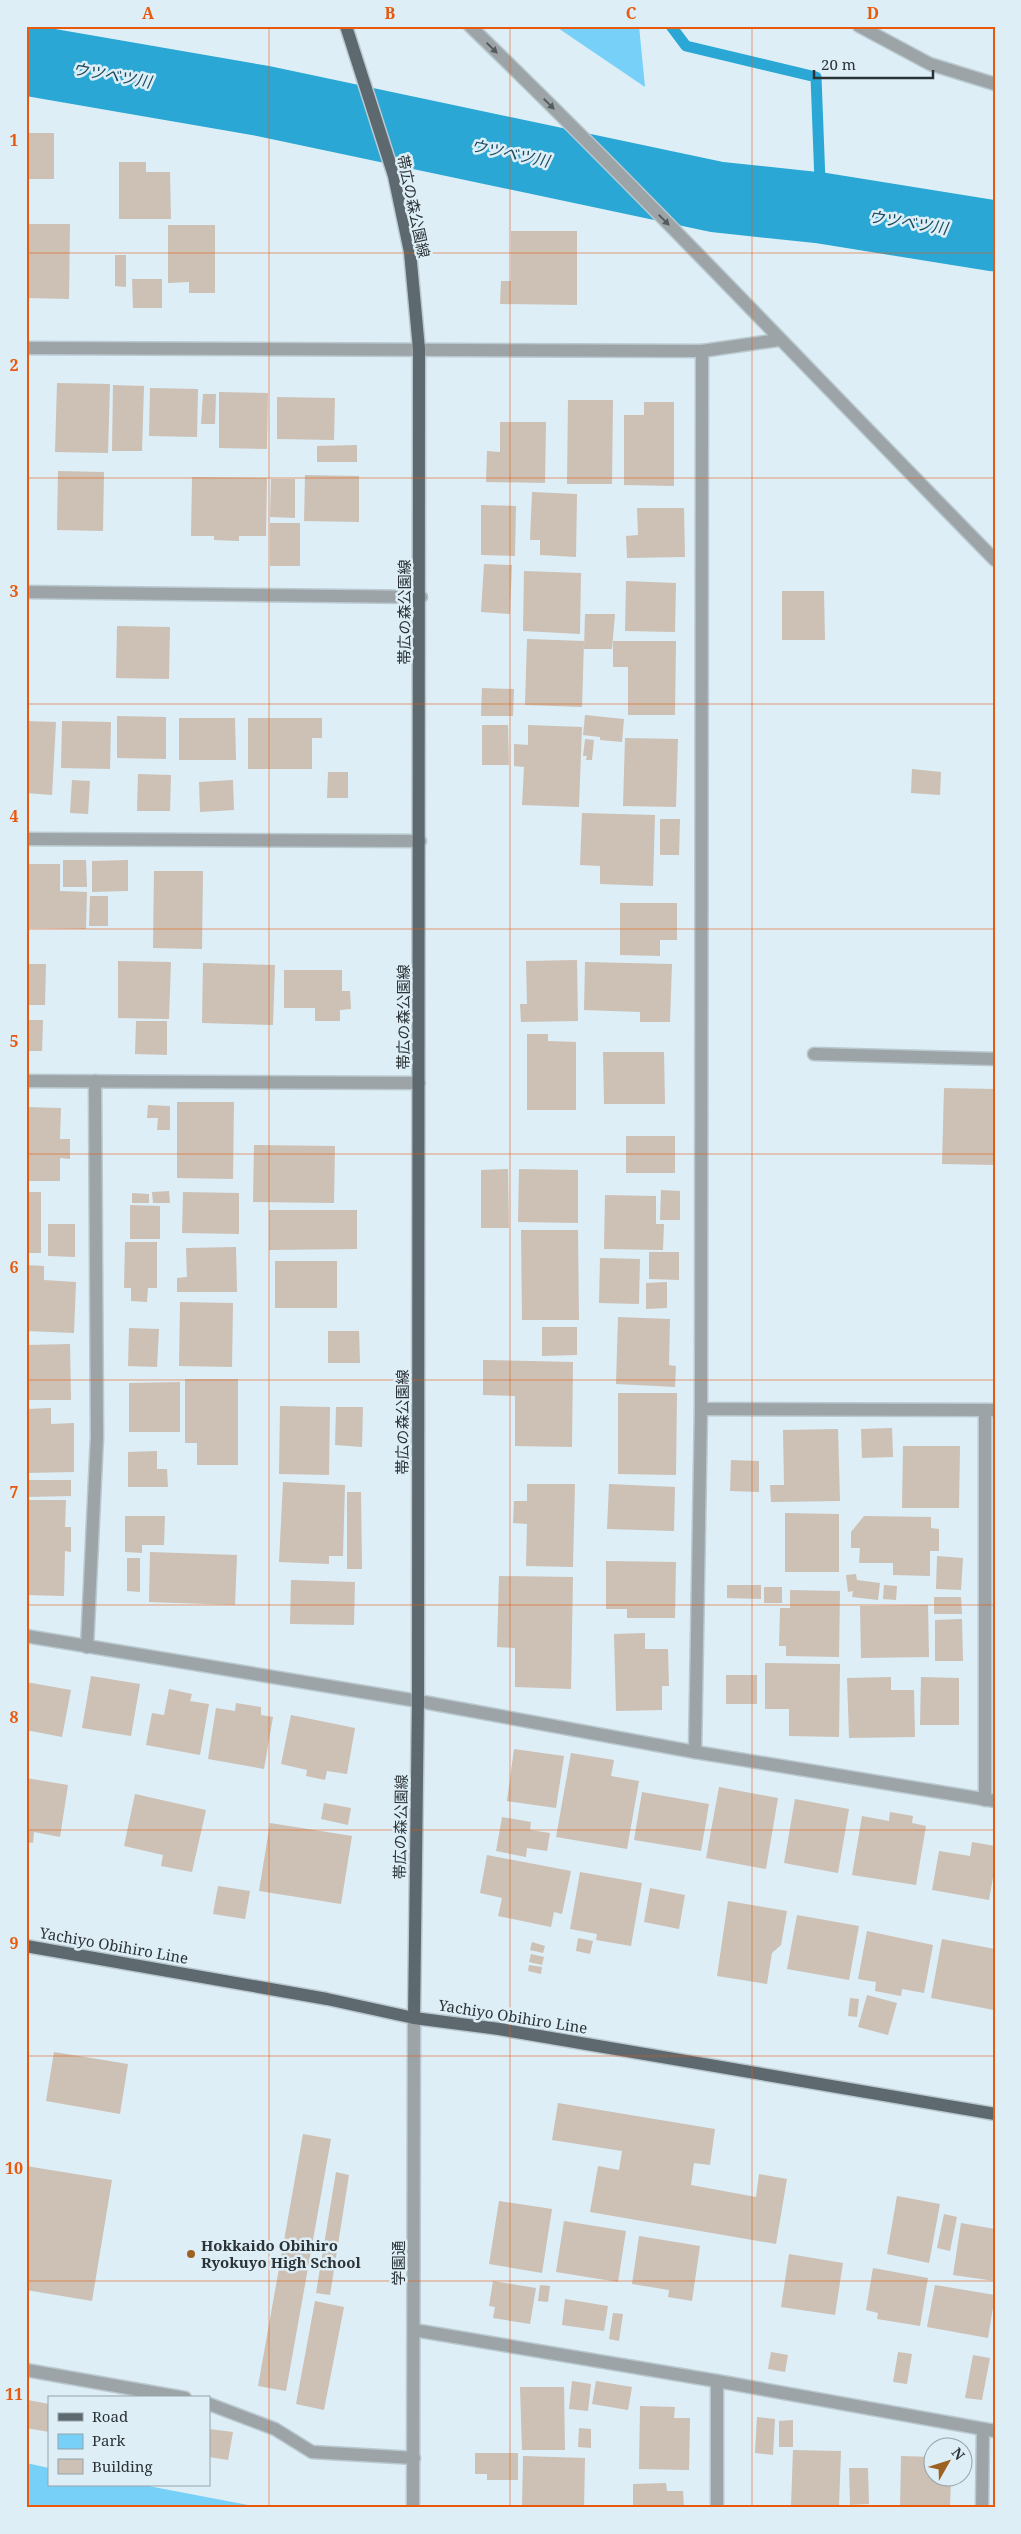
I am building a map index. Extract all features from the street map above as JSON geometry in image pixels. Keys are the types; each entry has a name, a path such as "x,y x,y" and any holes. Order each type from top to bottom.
{"main road":[{"name":"帯広の森公園線","path":"346,26 394,176 410,252 419,349 421,597 418,1701 414,2018"},
{"name":"Yachiyo Obihiro Line","path":"26,1946 327,2000 414,2018 499,2029 995,2114"}],"street":[{"path":"470,26 703,259 778,340 995,560"},
{"path":"859,26 930,64 995,84"},
{"path":"26,348 702,351 778,340"},
{"path":"695,1752 701,1409 702,351"},
{"path":"26,592 421,597"},
{"path":"26,839 420,841"},
{"path":"814,1054 995,1059"},
{"path":"88,1647 97,1437 95,1080"},
{"path":"26,1081 419,1083"},
{"path":"26,1636 418,1701 695,1752 990,1801 990,1410 701,1409"},
{"name":"学園通","path":"413,2508 414,2018"},
{"path":"414,2330 717,2381 989,2430 982,2508"},
{"path":"26,2370 174,2396"},
{"path":"717,2381 717,2508"},
{"path":"210,2404 275,2429 312,2452 414,2458"}],"green space":[{"path":"555,26 639,26 645,87"},
{"path":"26,2463 48,2468 48,2486 148,2486 248,2505 248,2508 26,2508"}],"building":[{"path":"26,133 54,133 54,179 26,179"},
{"path":"119,162 146,162 146,172 170,172 171,219 119,219"},
{"path":"26,224 70,224 69,299 26,298"},
{"path":"168,225 215,225 215,293 189,293 189,282 168,283"},
{"path":"511,231 577,231 577,305 500,304 501,281 511,281"},
{"path":"115,255 126,255 126,287 115,286"},
{"path":"132,279 162,279 162,308 133,308"},
{"path":"57,383 110,384 108,453 55,452"},
{"path":"113,385 144,386 142,451 112,451"},
{"path":"150,388 198,389 197,437 149,436"},
{"path":"219,392 268,393 267,449 219,448"},
{"path":"203,394 216,394 215,424 201,424"},
{"path":"277,397 335,398 334,440 277,439"},
{"path":"568,400 613,400 612,484 567,484"},
{"path":"644,402 674,402 674,486 624,485 624,415 644,415"},
{"path":"500,422 546,422 545,483 486,482 487,451 500,452"},
{"path":"357,445 357,462 317,462 317,446"},
{"path":"58,471 104,472 103,531 57,530"},
{"path":"305,475 359,476 359,522 304,521"},
{"path":"192,477 267,478 266,536 239,536 239,541 214,540 214,536 191,536"},
{"path":"271,479 295,479 295,518 270,517"},
{"path":"532,492 577,494 576,557 540,555 540,540 530,540"},
{"path":"481,505 516,506 515,556 481,555"},
{"path":"637,508 684,508 685,557 627,558 626,536 638,535"},
{"path":"270,523 300,523 300,566 270,566"},
{"path":"484,564 512,565 510,614 481,612"},
{"path":"524,571 581,573 580,634 523,631"},
{"path":"626,581 676,583 675,632 625,631"},
{"path":"782,591 824,591 825,640 782,640"},
{"path":"585,614 615,614 612,649 584,649"},
{"path":"117,626 170,627 169,679 116,678"},
{"path":"527,639 584,641 582,707 525,705"},
{"path":"613,641 676,641 675,715 628,715 628,667 613,667"},
{"path":"482,688 514,689 513,716 481,716"},
{"path":"585,715 624,719 622,742 600,740 600,737 583,735"},
{"path":"117,716 166,717 166,759 117,758"},
{"path":"179,718 235,718 236,760 179,760"},
{"path":"248,718 322,718 322,738 312,738 312,769 248,769"},
{"path":"26,721 56,722 52,795 26,793"},
{"path":"62,721 111,722 110,769 61,768"},
{"path":"482,725 508,725 509,765 482,765"},
{"path":"528,725 582,727 579,807 522,805 524,767 514,766 514,744 528,745"},
{"path":"625,738 678,739 676,807 623,806"},
{"path":"585,739 594,740 592,760 586,760 587,756 583,756"},
{"path":"912,769 941,772 940,795 911,793"},
{"path":"328,772 348,772 348,798 327,798"},
{"path":"138,774 171,775 170,811 137,811"},
{"path":"72,780 90,781 88,814 70,813"},
{"path":"233,780 234,810 200,812 199,782"},
{"path":"582,813 655,815 653,886 600,884 600,866 580,865"},
{"path":"660,819 680,819 679,855 660,855"},
{"path":"63,860 86,860 87,887 63,887"},
{"path":"128,860 128,891 92,892 92,861"},
{"path":"26,864 60,864 60,891 87,892 86,929 26,928"},
{"path":"154,871 203,871 202,949 153,948"},
{"path":"90,896 108,896 108,926 89,926"},
{"path":"620,903 677,903 677,940 660,940 660,956 620,955"},
{"path":"577,960 578,1021 521,1022 520,1004 527,1004 526,961"},
{"path":"118,961 171,962 169,1019 118,1018"},
{"path":"585,962 672,964 670,1022 640,1022 640,1012 584,1010"},
{"path":"203,963 275,965 273,1025 202,1023"},
{"path":"26,964 46,964 45,1005 26,1005"},
{"path":"284,970 342,970 342,991 350,991 351,1009 340,1010 340,1021 315,1021 315,1008 284,1008"},
{"path":"26,1020 43,1020 42,1051 26,1051"},
{"path":"136,1021 167,1021 167,1055 135,1054"},
{"path":"527,1034 548,1034 548,1041 576,1042 576,1110 527,1110"},
{"path":"603,1052 664,1052 665,1104 604,1104"},
{"path":"944,1088 995,1089 995,1165 942,1164"},
{"path":"177,1102 234,1102 233,1179 177,1178"},
{"path":"148,1105 170,1106 170,1130 157,1130 158,1118 147,1118"},
{"path":"26,1107 61,1108 60,1139 70,1139 70,1159 60,1158 60,1181 26,1181"},
{"path":"626,1136 675,1136 675,1173 626,1173"},
{"path":"254,1145 335,1146 334,1203 253,1202"},
{"path":"508,1169 509,1228 481,1228 481,1170"},
{"path":"519,1169 578,1170 578,1223 518,1222"},
{"path":"661,1190 680,1191 680,1220 660,1220"},
{"path":"169,1191 170,1203 153,1203 152,1192"},
{"path":"26,1192 41,1192 41,1253 26,1253"},
{"path":"183,1192 239,1193 239,1234 182,1233"},
{"path":"132,1193 149,1194 149,1203 132,1203"},
{"path":"605,1195 656,1196 656,1224 664,1224 663,1250 604,1249"},
{"path":"130,1205 160,1206 160,1239 130,1239"},
{"path":"269,1210 357,1210 357,1249 269,1250"},
{"path":"48,1224 75,1224 75,1257 48,1256"},
{"path":"521,1230 578,1230 579,1320 522,1320"},
{"path":"125,1242 157,1242 157,1288 148,1288 147,1302 131,1301 131,1288 124,1288"},
{"path":"236,1247 237,1292 177,1292 177,1278 187,1277 186,1248"},
{"path":"649,1252 679,1252 679,1280 649,1279"},
{"path":"600,1258 640,1259 639,1304 599,1303"},
{"path":"275,1261 337,1261 337,1308 275,1308"},
{"path":"26,1265 44,1266 44,1280 76,1282 74,1333 26,1331"},
{"path":"667,1282 667,1308 646,1309 646,1283"},
{"path":"180,1302 233,1303 232,1367 179,1366"},
{"path":"618,1317 670,1319 669,1365 676,1366 675,1387 616,1384"},
{"path":"542,1327 577,1327 577,1355 542,1356"},
{"path":"129,1328 159,1329 157,1367 128,1366"},
{"path":"328,1331 359,1331 360,1363 328,1363"},
{"path":"70,1344 71,1400 26,1400 26,1345"},
{"path":"483,1360 573,1362 572,1447 515,1446 515,1396 483,1395"},
{"path":"185,1379 238,1379 238,1465 197,1465 197,1443 185,1443"},
{"path":"180,1382 180,1432 129,1432 129,1383"},
{"path":"618,1393 677,1393 676,1475 618,1474"},
{"path":"280,1406 330,1407 329,1475 279,1474"},
{"path":"336,1407 363,1407 362,1447 335,1445"},
{"path":"51,1408 51,1424 74,1423 74,1472 26,1473 26,1409"},
{"path":"892,1428 893,1457 862,1458 861,1429"},
{"path":"838,1429 840,1501 771,1502 770,1485 784,1485 783,1430"},
{"path":"903,1446 960,1446 959,1508 902,1508"},
{"path":"157,1451 157,1469 167,1469 168,1487 128,1487 128,1452"},
{"path":"731,1460 759,1461 759,1492 730,1491"},
{"path":"26,1480 71,1480 71,1496 26,1497"},
{"path":"283,1482 345,1485 343,1556 329,1556 329,1564 279,1562"},
{"path":"527,1484 575,1484 573,1567 526,1566 527,1524 513,1523 514,1501 527,1501"},
{"path":"609,1484 675,1487 674,1531 607,1529"},
{"path":"347,1492 361,1492 362,1569 347,1569"},
{"path":"26,1500 66,1500 65,1527 71,1527 71,1552 65,1551 64,1596 26,1595"},
{"path":"785,1513 839,1514 839,1572 785,1572"},
{"path":"125,1516 165,1516 164,1545 142,1545 142,1553 125,1552"},
{"path":"864,1516 931,1517 931,1528 939,1529 939,1551 930,1551 930,1576 893,1575 893,1563 859,1563 860,1548 851,1548 851,1532"},
{"path":"150,1552 237,1555 235,1605 149,1602"},
{"path":"937,1556 963,1558 961,1590 936,1589"},
{"path":"127,1558 140,1558 140,1592 127,1591"},
{"path":"606,1561 676,1562 675,1618 627,1618 627,1609 606,1609"},
{"path":"856,1574 857,1580 880,1583 878,1600 852,1597 853,1591 848,1592 846,1575"},
{"path":"499,1576 573,1577 571,1689 515,1687 515,1648 497,1647"},
{"path":"291,1580 355,1582 354,1625 290,1624"},
{"path":"727,1585 761,1585 761,1599 727,1598"},
{"path":"884,1585 897,1586 896,1600 883,1599"},
{"path":"764,1587 782,1587 782,1603 764,1603"},
{"path":"790,1590 840,1591 839,1657 786,1656 786,1646 779,1646 780,1608 790,1608"},
{"path":"934,1597 961,1597 962,1614 934,1614"},
{"path":"928,1605 929,1657 861,1658 860,1606"},
{"path":"962,1619 963,1661 935,1661 935,1620"},
{"path":"645,1633 645,1649 668,1649 669,1686 662,1686 662,1710 616,1711 614,1634"},
{"path":"765,1663 840,1664 839,1737 789,1736 789,1709 765,1709"},
{"path":"726,1675 757,1675 757,1704 726,1704"},
{"path":"91,1676 140,1684 131,1736 82,1728"},
{"path":"891,1677 891,1690 914,1690 915,1737 849,1738 847,1678"},
{"path":"921,1677 959,1678 959,1725 920,1725"},
{"path":"26,1682 71,1690 62,1737 26,1730"},
{"path":"169,1689 192,1694 190,1701 209,1704 200,1755 146,1745 152,1713 164,1715"},
{"path":"236,1703 261,1707 261,1715 273,1717 264,1769 208,1759 216,1708 235,1711"},
{"path":"291,1715 355,1728 347,1774 327,1771 325,1780 306,1776 307,1770 281,1764"},
{"path":"514,1749 564,1756 556,1808 507,1801"},
{"path":"571,1753 614,1760 611,1776 639,1781 627,1849 556,1837"},
{"path":"26,1778 68,1785 60,1837 34,1832 33,1843 26,1842"},
{"path":"719,1787 778,1798 766,1869 706,1858"},
{"path":"642,1792 709,1804 701,1851 634,1840"},
{"path":"135,1794 206,1810 192,1872 161,1866 163,1855 124,1846"},
{"path":"795,1799 849,1809 838,1873 784,1863"},
{"path":"324,1803 351,1808 348,1825 321,1819"},
{"path":"890,1812 913,1816 912,1823 926,1826 916,1885 852,1875 862,1816 889,1821"},
{"path":"502,1817 531,1822 530,1830 550,1833 547,1851 527,1848 526,1857 496,1851"},
{"path":"270,1823 352,1836 341,1904 259,1891"},
{"path":"972,1842 995,1846 995,1866 989,1900 932,1890 939,1851 970,1856"},
{"path":"487,1855 571,1871 562,1914 554,1912 551,1927 498,1916 502,1898 480,1893"},
{"path":"580,1872 642,1883 631,1946 596,1940 597,1934 570,1929"},
{"path":"218,1886 250,1891 245,1919 213,1914"},
{"path":"650,1888 685,1895 679,1929 644,1922"},
{"path":"728,1901 787,1911 781,1945 772,1953 767,1984 717,1976"},
{"path":"797,1915 859,1926 849,1980 787,1969"},
{"path":"867,1931 933,1945 924,1993 902,1989 901,1996 875,1991 876,1982 858,1979"},
{"path":"578,1938 593,1941 590,1954 576,1951"},
{"path":"942,1939 995,1949 994,2010 931,1998"},
{"path":"532,1942 545,1946 543,1953 530,1950"},
{"path":"531,1954 544,1957 542,1965 529,1962"},
{"path":"529,1965 542,1967 541,1974 528,1971"},
{"path":"867,1995 897,2003 888,2035 858,2027"},
{"path":"850,1998 859,1999 857,2017 848,2016"},
{"path":"54,2052 128,2064 120,2114 46,2101"},
{"path":"558,2103 715,2129 710,2165 694,2163 691,2185 756,2197 759,2174 787,2179 776,2244 590,2212 598,2166 619,2170 622,2151 552,2140"},
{"path":"303,2134 331,2139 286,2391 258,2386"},
{"path":"26,2166 112,2180 92,2301 26,2290"},
{"path":"336,2172 349,2175 330,2295 316,2293"},
{"path":"897,2196 940,2204 929,2263 887,2254"},
{"path":"499,2201 552,2209 542,2273 489,2264"},
{"path":"944,2214 957,2217 950,2251 937,2248"},
{"path":"564,2221 626,2231 618,2282 556,2272"},
{"path":"961,2223 995,2229 995,2281 953,2275"},
{"path":"639,2236 700,2246 692,2301 668,2297 669,2290 632,2284"},
{"path":"789,2254 843,2263 835,2315 781,2307"},
{"path":"873,2268 928,2278 920,2326 877,2319 878,2313 866,2310"},
{"path":"493,2281 536,2288 530,2324 493,2318 495,2307 489,2306"},
{"path":"540,2285 550,2286 548,2302 538,2301"},
{"path":"935,2285 995,2295 988,2338 927,2327"},
{"path":"565,2299 608,2306 604,2331 562,2325"},
{"path":"315,2301 344,2307 324,2410 296,2404"},
{"path":"613,2313 623,2314 619,2341 609,2339"},
{"path":"771,2352 788,2355 785,2372 768,2369"},
{"path":"898,2352 912,2354 907,2384 893,2382"},
{"path":"973,2355 990,2358 982,2400 965,2398"},
{"path":"572,2381 591,2384 588,2411 569,2409"},
{"path":"596,2381 632,2387 628,2410 592,2404"},
{"path":"520,2387 564,2387 565,2450 522,2450"},
{"path":"28,2400 48,2404 48,2432 26,2428"},
{"path":"640,2406 675,2407 674,2418 690,2418 689,2470 639,2469"},
{"path":"757,2417 775,2419 773,2455 755,2453"},
{"path":"793,2420 793,2447 779,2447 779,2421"},
{"path":"579,2428 591,2429 591,2448 578,2447"},
{"path":"210,2429 233,2432 228,2460 210,2457"},
{"path":"793,2450 841,2451 839,2507 791,2506"},
{"path":"475,2453 518,2453 518,2480 487,2480 487,2474 475,2474"},
{"path":"523,2456 585,2458 584,2508 522,2508"},
{"path":"901,2456 924,2457 924,2486 951,2486 950,2508 900,2508"},
{"path":"849,2468 868,2468 869,2504 850,2505"},
{"path":"666,2483 667,2491 683,2491 684,2508 633,2508 633,2484"}],"waterway":[{"path":"671,26 686,46 816,77 821,208"},
{"name":"ウツベツ川","path":"26,60 263,101 717,197 821,208 995,236"}],"place":[{"name":"Hokkaido Obihiro Ryokuyo High School","path":"191,2254"}]}
